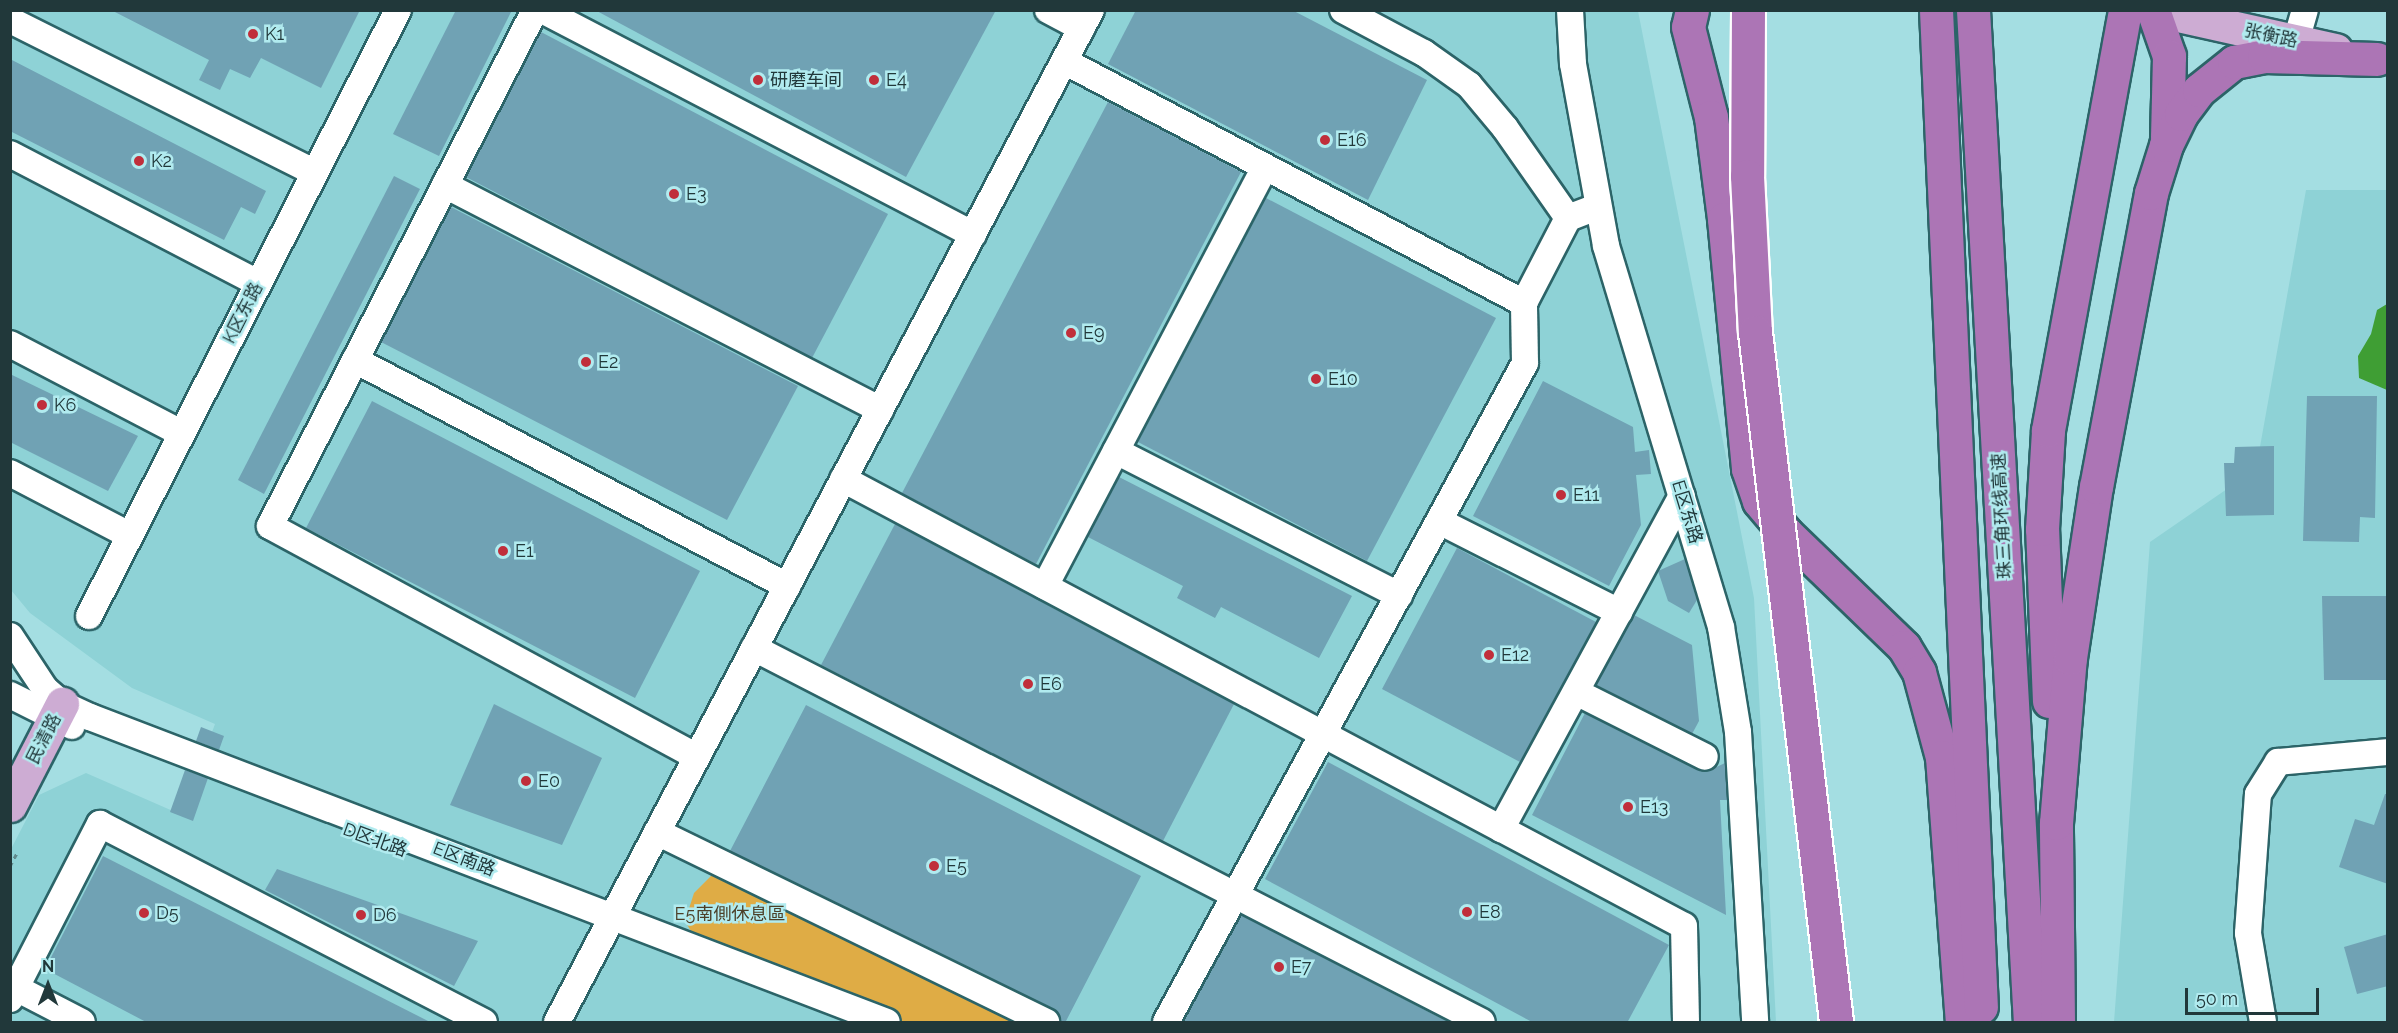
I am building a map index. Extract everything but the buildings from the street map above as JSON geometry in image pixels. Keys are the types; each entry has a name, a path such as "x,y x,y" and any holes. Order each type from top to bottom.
{"highway":[{"path":"1748,10 1747,176 1755,332 1836,1023"},
{"path":"1936,10 1982,1023"},
{"name":"珠三角环线高速","path":"1973,10 2030,1023"},
{"path":"2058,1023 2056,823 2043,588 2044,478 2054,386 2125,10"},
{"path":"2154,10 2169,56 2166,145"},
{"path":"1687,16 1711,117 1748,469 1759,501 1779,525 1904,648 1919,672 1942,757 1962,1023"},
{"path":"2056,823 2070,658 2088,531 2151,193 2166,145 2181,114 2199,90 2234,62 2264,56 2382,60"}],"main road":[{"name":"张衡路","path":"2154,10 2300,26 2382,60"},
{"name":"民清路","path":"10,755 43,704"},
{"name":"民清路","path":"10,805 43,704"}],"street":[{"name":"K区东路","path":"88,616 398,10"},
{"path":"535,10 270,526 697,757"},
{"path":"542,10 973,234"},
{"path":"557,1023 1086,19 1048,10"},
{"path":"1343,10 1424,53 1469,85 1505,128 1568,218"},
{"name":"E区东路","path":"1570,10 1573,64 1597,207 1721,627 1738,732 1755,1023"},
{"path":"10,20 315,173"},
{"path":"1064,61 1524,303"},
{"path":"10,154 258,283"},
{"path":"1045,586 1265,167"},
{"path":"445,185 880,410"},
{"path":"1166,1023 1525,363 1524,303 1568,218 1597,207"},
{"path":"10,344 181,433"},
{"path":"355,360 787,586"},
{"path":"1116,451 1399,595"},
{"path":"10,473 129,535"},
{"path":"843,479 1684,926 1686,1023"},
{"path":"1501,829 1682,496"},
{"path":"1439,521 1619,612"},
{"path":"10,636 43,704"},
{"path":"754,648 1482,1023"},
{"path":"1576,692 1705,757"},
{"name":"D区北路","path":"43,704 609,923 848,1023"},
{"path":"2263,1023 2248,933 2258,794 2277,762 2388,752"},
{"path":"82,1023 13,994 100,824 484,1023"},
{"path":"657,832 1046,1023"},
{"path":"609,923 887,1023"}],"path":[{"path":"10,866 17,852"}],"shaded area":[{"path":"11,11 1638,11 1754,598 1776,1022 11,1022 10,851 39,795 86,773 182,815 215,724 132,688 30,613 11,590"},
{"path":"2306,190 2387,190 2387,1022 2114,1022 2150,542 2256,469"},
{"path":"2387,304 2387,390 2359,378 2358,356 2371,334 2377,310"}],"green space":[{"name":"E5南側休息區","path":"718,869 1036,1022 904,1022 695,938 685,921 694,893"}],"place":[{"name":"K1","path":"253,34"},
{"name":"研磨车间","path":"758,80"},
{"name":"E4","path":"874,80"},
{"name":"E16","path":"1325,140"},
{"name":"K2","path":"139,161"},
{"name":"E3","path":"674,194"},
{"name":"E9","path":"1071,333"},
{"name":"E2","path":"586,362"},
{"name":"E10","path":"1316,379"},
{"name":"K6","path":"42,405"},
{"name":"E11","path":"1561,495"},
{"name":"E1","path":"503,551"},
{"name":"E12","path":"1489,655"},
{"name":"E6","path":"1028,684"},
{"name":"E0","path":"526,781"},
{"name":"E13","path":"1628,807"},
{"name":"E5","path":"934,866"},
{"name":"E8","path":"1467,912"},
{"name":"D5","path":"144,913"},
{"name":"D6","path":"361,915"},
{"name":"E7","path":"1279,967"}]}
